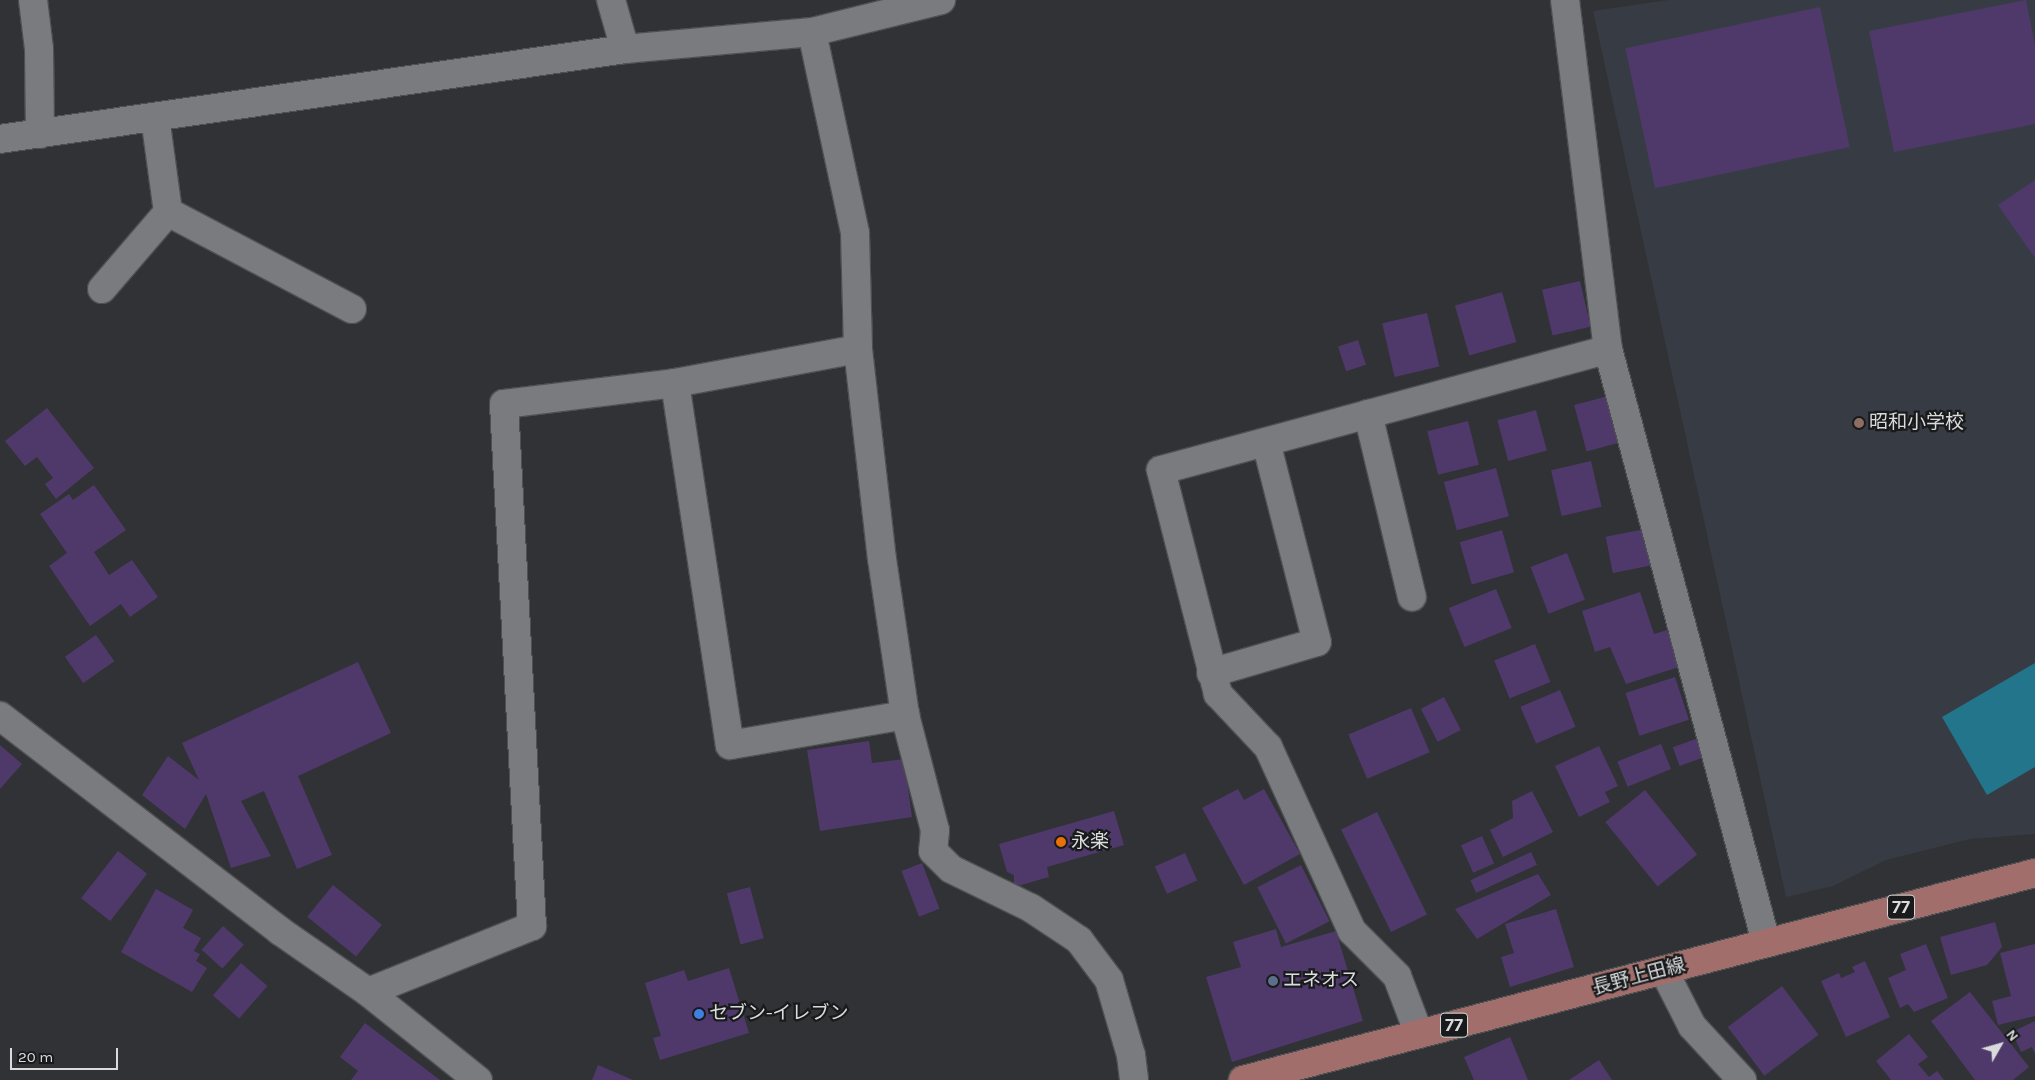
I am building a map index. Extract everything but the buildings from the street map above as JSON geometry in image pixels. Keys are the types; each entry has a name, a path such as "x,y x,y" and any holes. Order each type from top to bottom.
{"main road":[{"name":"長野上田線","path":"1243,1080 2035,873"}],"street":[{"path":"33,0 39,49 40,134"},
{"path":"611,0 625,48"},
{"path":"0,139 625,48 812,32 941,0"},
{"path":"1565,0 1608,349 1766,942"},
{"path":"812,32 855,233 858,349 904,716 935,830 933,851 951,869 1031,908 1079,940 1109,980 1131,1055 1134,1080"},
{"path":"102,289 168,212 155,117"},
{"path":"168,212 352,309"},
{"path":"368,992 532,926 504,404 675,382 858,349"},
{"path":"1418,1034 1397,976 1352,931 1268,747 1218,694 1211,673 1161,470 1608,349"},
{"path":"675,382 730,745 904,716"},
{"path":"1368,414 1412,597"},
{"path":"1211,673 1317,642 1266,442"},
{"path":"0,716 280,931 368,992 478,1080"},
{"path":"1664,971 1692,1026 1742,1080"}],"shaded area":[{"name":"昭和小学校","path":"1668,0 2035,0 2035,834 1970,839 1886,860 1833,886 1786,897 1593,11"}],"water":[{"path":"2035,663 2035,767 1987,795 1942,717"}],"place":[{"name":"昭和小学校","path":"1859,423"},
{"name":"永楽","path":"1061,842"},
{"name":"エネオス","path":"1273,981"},
{"name":"セブン-イレブン","path":"699,1014"}]}
